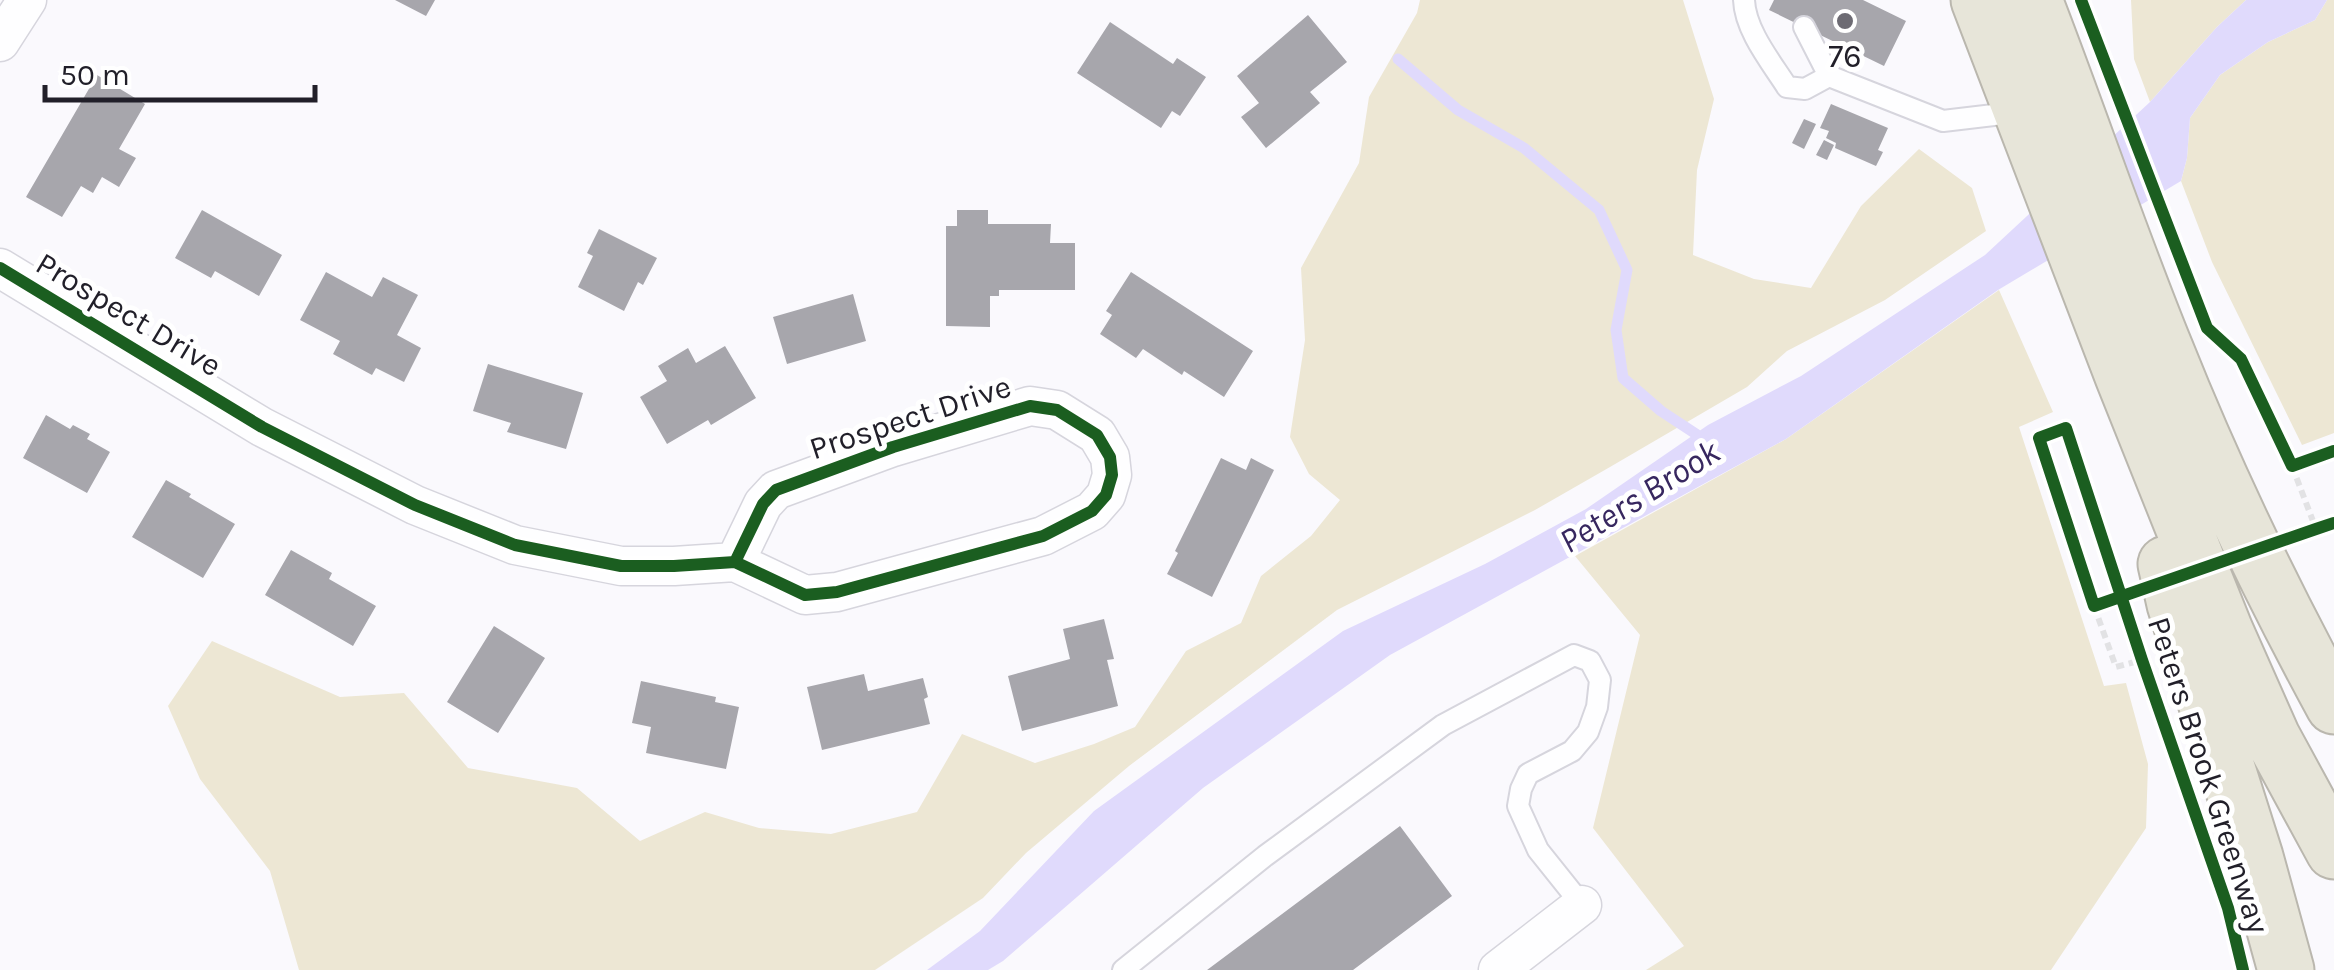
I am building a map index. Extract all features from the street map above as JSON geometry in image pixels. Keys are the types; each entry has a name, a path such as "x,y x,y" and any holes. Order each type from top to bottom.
{"highway":[{"path":"1979,0 2022,112 2144,362 2244,532 2334,706"},
{"path":"2034,0 2065,78 2144,362 2225,631 2272,737 2334,851"},
{"path":"2144,362 2175,604 2256,857 2286,970"}],"street":[{"path":"0,42 23,1"},
{"name":"Prospect Drive","path":"0,268 262,427 415,505 515,545 621,566 735,562 806,595 837,592 1043,536 1092,511 1106,495 1112,476 1110,457 1096,435 1057,410 1030,406 893,447 776,490 762,504 735,562"},
{"path":"1498,970 1582,905"}],"lane":[{"path":"1744,0 1744,10 1758,40 1786,88 1805,89 1830,76"},
{"path":"1804,27 1830,76 1944,121 2022,112"},
{"path":"2271,587 2307,623 2320,629"},
{"path":"1122,970 1265,856 1443,725 1574,656 1590,661 1600,680 1597,707 1588,732 1572,751 1528,774 1518,806 1538,850 1582,905"}],"path":[{"path":"2283,448 2316,529"},
{"path":"2292,466 2306,461"},
{"path":"2298,536 2334,523"},
{"path":"2094,606 2116,667 2142,660"}],"shaded area":[{"path":"1420,0 1683,0 1714,99 1697,170 1693,255 1754,279 1811,288 1861,206 1919,149 1972,188 1986,231 1885,300 1787,351 1747,387 1535,510 1337,610 1129,766 1026,853 983,898 875,970 299,970 270,871 200,779 168,706 212,641 340,697 404,693 468,768 577,788 640,841 705,812 759,828 831,834 917,812 962,734 1035,763 1135,727 1186,651 1241,623 1261,576 1311,536 1340,500 1309,474 1290,437 1305,340 1301,268 1359,163 1369,97 1417,13"},
{"path":"2131,0 2246,0 2150,102 2134,59"},
{"path":"2327,0 2334,0 2334,433 2302,445 2212,262 2181,181 2190,118 2220,75 2268,42 2315,20"},
{"path":"1999,290 2053,412 2019,427 2104,686 2126,683 2148,764 2146,828 2051,970 1646,970 1684,946 1593,828 1640,635 1575,556 1786,439"}],"water":[{"name":"Peters Brook","path":"2246,0 2327,0 2315,20 2268,42 2220,75 2190,118 2181,181 1998,290 1786,439 1390,655 1203,788 1003,961 988,970 927,970 980,931 1094,811 1343,631 1485,564 1586,509 1708,425 1801,376 1985,255 2150,102"}],"building":[{"path":"395,0 435,0 426,16"},
{"path":"1774,0 1863,0 1906,21 1884,66 1769,10"},
{"path":"1308,15 1347,62 1310,92 1320,103 1266,148 1241,117 1259,103 1237,76"},
{"path":"1110,22 1173,64 1177,58 1206,77 1180,116 1172,111 1161,128 1077,73"},
{"path":"97,75 145,104 119,149 136,158 119,187 102,177 93,193 81,186 62,217 26,197"},
{"path":"1831,104 1888,128 1876,166 1835,148 1836,143 1826,138 1829,131 1820,128"},
{"path":"1804,119 1816,124 1804,149 1792,143"},
{"path":"1824,140 1834,145 1827,160 1816,155"},
{"path":"202,210 282,255 259,296 215,271 211,278 175,258"},
{"path":"957,210 988,210 988,224 1051,224 1050,243 1075,243 1075,290 999,290 999,296 990,296 990,327 946,326 946,226 957,226"},
{"path":"599,229 657,258 643,285 638,282 624,311 578,287 593,256 587,253"},
{"path":"326,272 372,297 383,277 418,295 397,335 421,348 404,382 376,368 372,375 333,354 340,341 300,320"},
{"path":"1131,272 1253,351 1224,397 1143,349 1136,358 1100,334 1112,315 1106,311"},
{"path":"853,294 866,341 787,364 773,317"},
{"path":"725,346 756,398 711,425 708,420 667,444 640,397 667,381 658,366 688,348 696,363"},
{"path":"488,364 583,393 566,449 507,432 511,423 473,411"},
{"path":"46,415 70,429 73,425 90,434 87,439 110,452 87,493 23,458"},
{"path":"1221,458 1246,470 1251,458 1274,470 1212,597 1167,574"},
{"path":"166,480 235,524 203,578 132,537"},
{"path":"291,550 332,573 329,579 376,606 353,646 265,595"},
{"path":"1104,619 1114,659 1107,660 1118,706 1022,731 1008,676 1070,659 1063,629"},
{"path":"494,626 545,658 498,733 447,702"},
{"path":"864,674 868,691 923,678 930,724 822,750 807,687"},
{"path":"641,681 716,697 715,702 739,707 726,769 646,753 651,727 632,723"},
{"path":"1400,826 1452,896 1353,970 1207,970"}],"waterway":[{"name":"Peters Brook","path":"1398,59 1458,110 1524,148 1599,210 1627,270 1616,330 1623,378 1661,411 1696,434 1700,444"}],"cycle path":[{"path":"2081,0 2207,328 2241,359 2292,466 2334,451"},
{"path":"0,268 262,427 415,505 515,545 621,566 735,562 805,595 837,592 1043,536 1092,511 1106,495 1112,475 1110,457 1097,435 1057,410 1030,406 893,447 776,490 763,504 735,562"},
{"name":"Peters Brook Greenway","path":"2243,970 2228,908 2142,660 2066,428 2039,438 2094,606 2316,529 2334,523"}],"place":[{"name":"76","path":"1845,21"}]}
